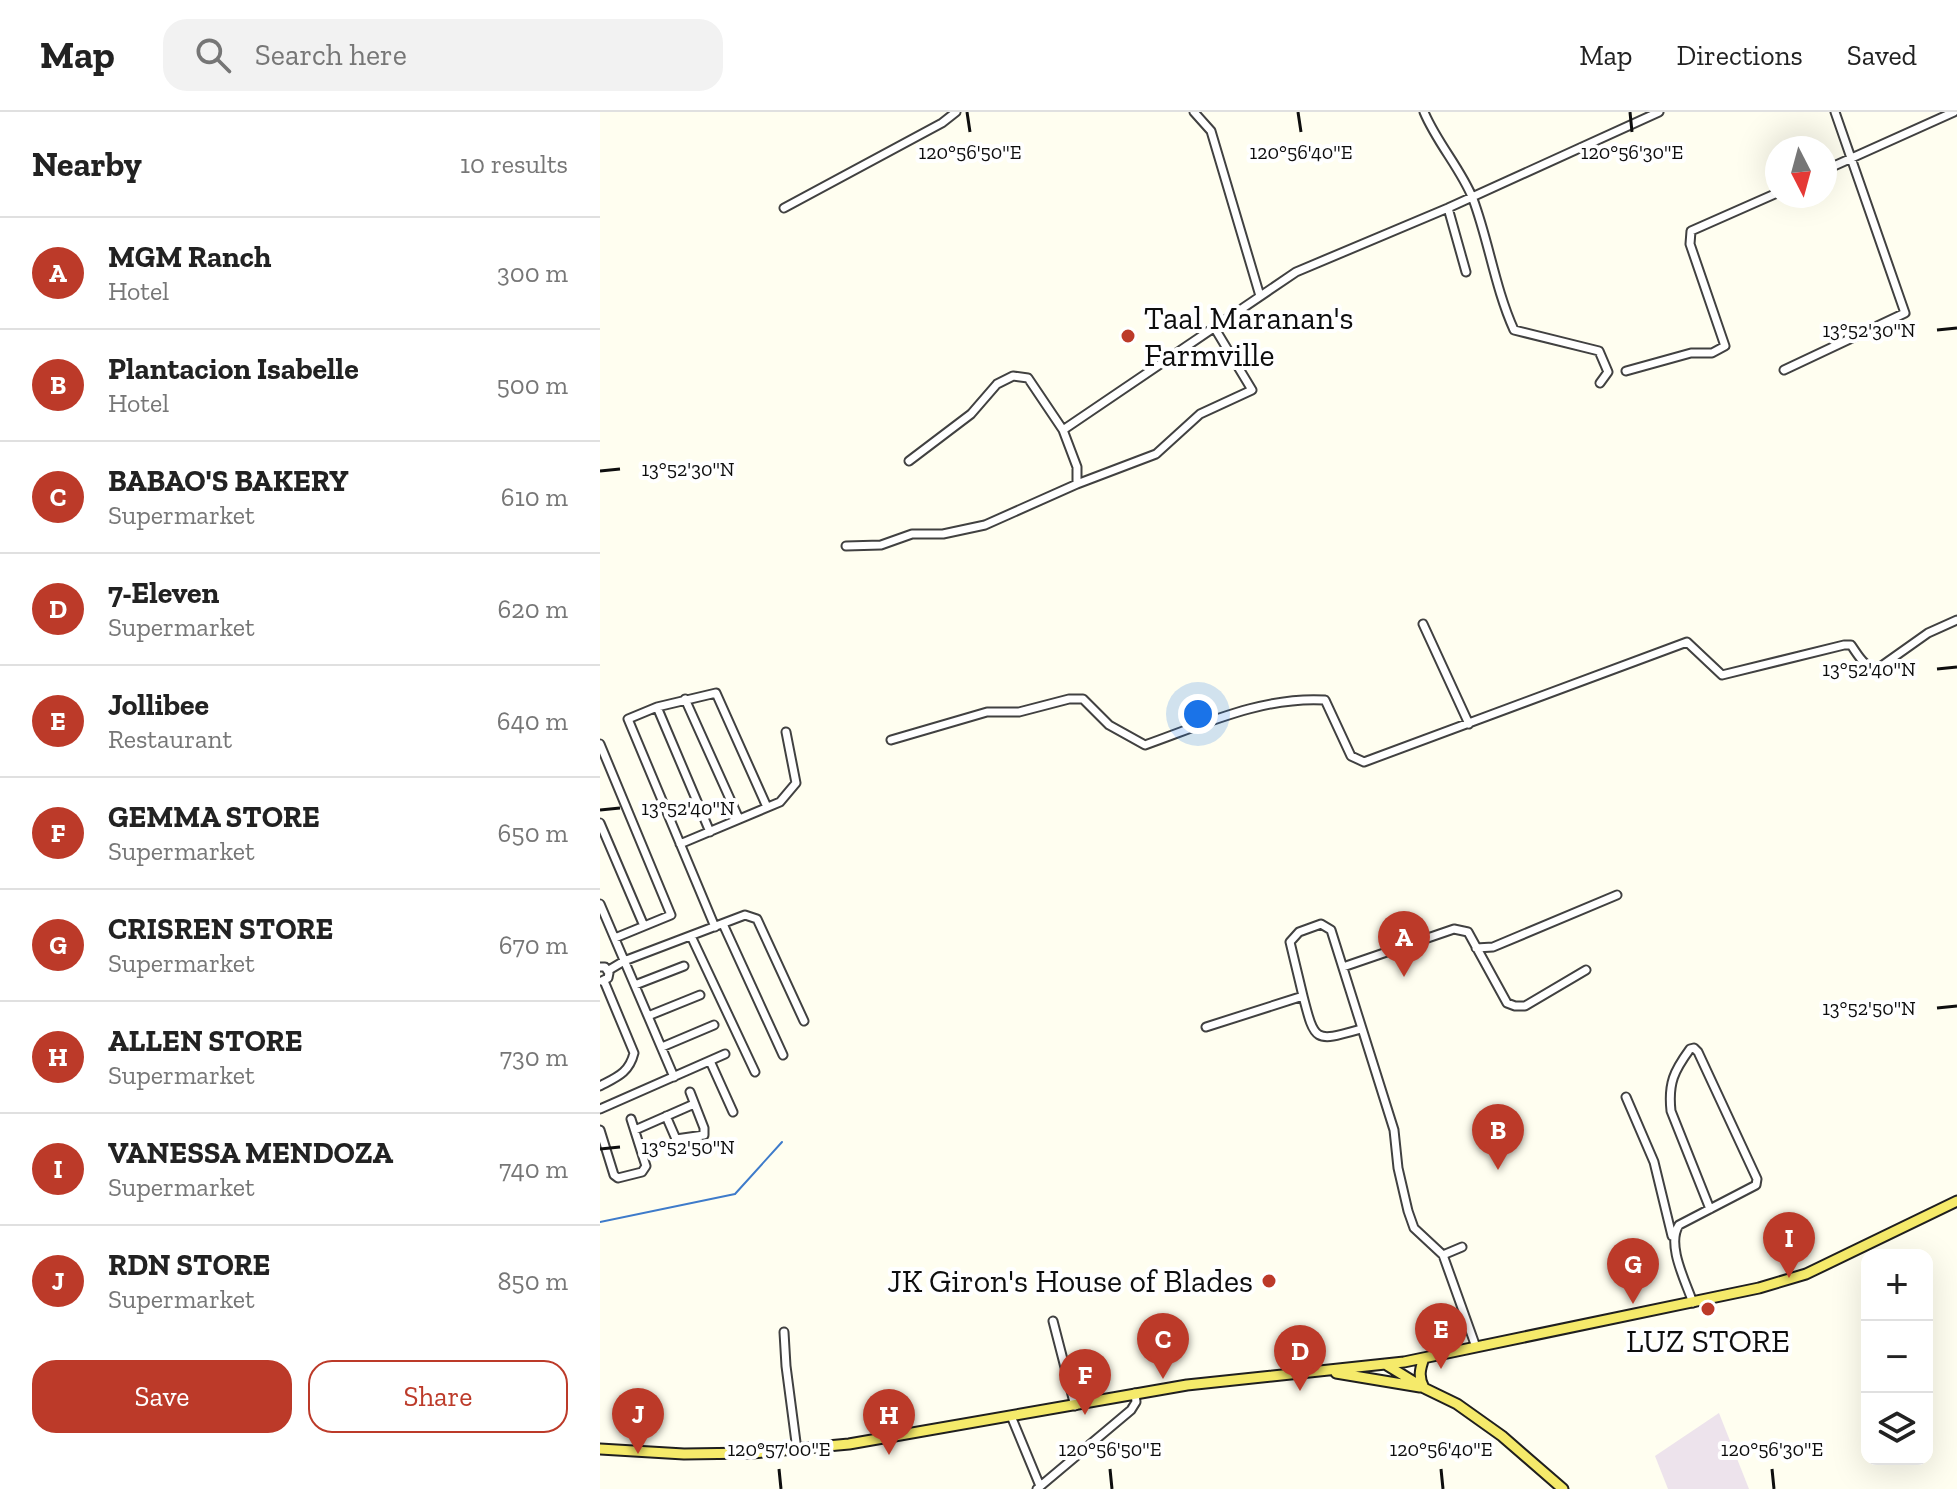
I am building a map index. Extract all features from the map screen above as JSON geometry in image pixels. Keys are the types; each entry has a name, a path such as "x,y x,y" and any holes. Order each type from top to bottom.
{"main road":[{"path":"600,1449 684,1454 797,1450 849,1444 1187,1385 1424,1358 1759,1288 1806,1274 1957,1201"},
{"path":"1424,1358 1420,1371 1424,1388"},
{"path":"1385,1364 1457,1404 1502,1436 1563,1489"},
{"path":"1324,1371 1424,1388"}],"street":[{"path":"784,208 942,123 956,112"},
{"path":"1194,112 1211,131 1260,296"},
{"path":"1424,112 1433,134 1472,196 1501,301 1514,330 1599,351 1608,372 1600,383"},
{"path":"1063,430 1296,272 1448,208 1659,112"},
{"path":"1784,370 1905,313 1835,112"},
{"path":"1837,165 1954,112"},
{"path":"1626,371 1691,353 1720,351 1725,346 1690,244 1691,231 1765,198"},
{"path":"1448,208 1466,272"},
{"path":"846,546 881,545 912,534 943,534 985,525 1077,484 1156,454 1200,414 1252,390 1214,327"},
{"path":"909,461 971,414 997,384 1013,376 1028,378 1063,430 1077,467 1077,484"},
{"path":"891,740 987,712 1019,712 1069,699 1083,699 1109,725 1145,745 1244,711 1305,699 1325,700 1351,756 1364,762 1687,642 1722,675 1844,645 1851,645 1865,664 1873,668 1880,667 1928,633 1957,620"},
{"path":"1423,624 1469,724"},
{"path":"767,807 720,697 712,693 633,715 628,723 680,844 783,1055"},
{"path":"685,699 739,819"},
{"path":"657,707 710,832"},
{"path":"680,844 780,802 796,783 786,732"},
{"path":"601,748 671,915 615,938"},
{"path":"600,823 644,926"},
{"path":"1476,948 1493,947 1617,895"},
{"path":"600,904 674,1077"},
{"path":"600,967 609,970 624,961 745,915 757,919 804,1021"},
{"path":"1361,1029 1326,1039 1318,1036 1311,1027 1290,942 1299,932 1321,924 1331,930 1394,1130 1398,1168 1414,1228 1443,1255 1476,1347"},
{"path":"1343,967 1454,929 1468,932 1507,1003 1515,1006 1525,1006 1586,970"},
{"path":"691,936 755,1072"},
{"path":"635,985 684,966"},
{"path":"600,1086 624,1074 631,1065 634,1053 602,981 608,978 609,970"},
{"path":"648,1016 700,995"},
{"path":"1206,1027 1303,996"},
{"path":"662,1047 714,1025"},
{"path":"1674,1242 1679,1225 1710,1209 1756,1185 1757,1179 1694,1048 1674,1070 1669,1095 1671,1111 1710,1209"},
{"path":"600,1109 725,1054"},
{"path":"710,1061 733,1112"},
{"path":"666,1116 676,1139 704,1135 690,1092"},
{"path":"1626,1097 1654,1162 1693,1303"},
{"path":"635,1130 694,1104"},
{"path":"600,1130 610,1166 618,1178 645,1170 631,1119"},
{"path":"1443,1255 1462,1247"},
{"path":"1053,1321 1075,1406"},
{"path":"784,1332 797,1450"},
{"path":"1011,1416 1038,1488 1131,1410 1136,1402 1135,1393"}],"shaded area":[{"path":"1719,1413 1749,1489 1668,1489 1655,1456"}],"waterway":[{"path":"600,1222 735,1194 782,1142"}],"place":[{"name":"Taal Maranan's Farmville","path":"1128,336"},
{"name":"MGM Ranch","path":"1404,977"},
{"name":"Plantacion Isabelle","path":"1498,1170"},
{"name":"VANESSA MENDOZA","path":"1789,1278"},
{"name":"JK Giron's House of Blades","path":"1269,1281"},
{"name":"CRISREN STORE","path":"1633,1304"},
{"name":"LUZ STORE","path":"1708,1309"},
{"name":"Jollibee","path":"1441,1369"},
{"name":"BABAO'S BAKERY","path":"1163,1379"},
{"name":"7-Eleven","path":"1300,1391"},
{"name":"GEMMA STORE","path":"1085,1415"},
{"name":"RDN STORE","path":"638,1454"},
{"name":"ALLEN STORE","path":"889,1455"}]}
